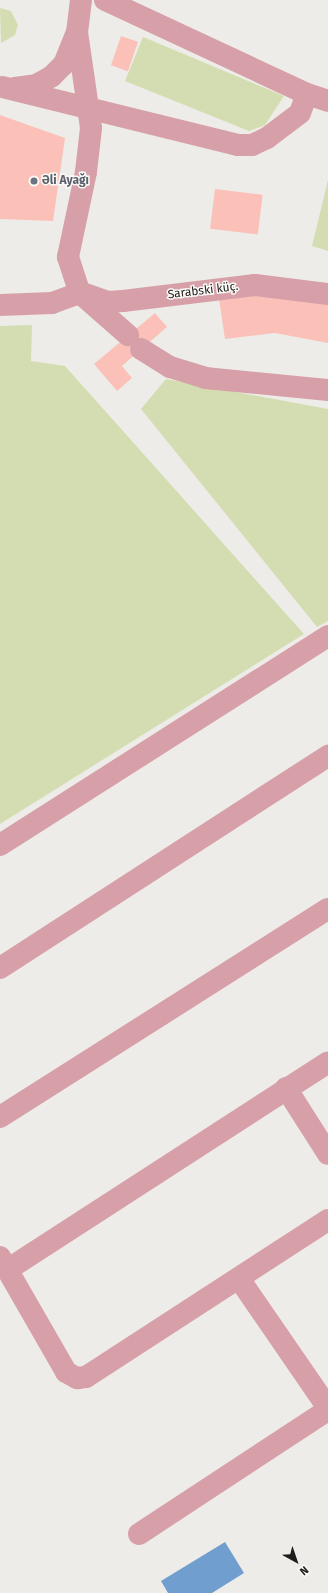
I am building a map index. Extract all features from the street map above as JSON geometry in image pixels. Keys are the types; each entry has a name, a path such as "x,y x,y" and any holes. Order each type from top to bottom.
{"street":[{"path":"71,0 90,107 86,172 68,257 80,292 134,342 170,367 205,378 328,390"},
{"path":"1,86 20,88 52,76 73,49 77,32 81,0"},
{"path":"105,0 307,94 328,101"},
{"path":"1,86 238,145 252,145 292,122 307,94"},
{"name":"Sarabski küç.","path":"80,292 108,302 255,285 328,294"},
{"path":"0,305 52,303 80,292"},
{"path":"0,845 328,636"},
{"path":"0,968 328,756"},
{"path":"0,1117 328,909"},
{"path":"328,1062 3,1264 66,1372 77,1378 86,1377 240,1280 328,1220"},
{"path":"286,1088 328,1154"},
{"path":"139,1534 328,1409 240,1280"}],"green space":[{"path":"0,8 11,11 18,25 15,35 1,43"},
{"path":"143,37 284,96 265,125 249,131 125,81"},
{"path":"328,180 328,251 312,246"},
{"path":"32,325 31,361 65,366 304,634 0,824 0,326"},
{"path":"166,379 328,409 328,621 317,627 141,409"}],"water":[{"path":"225,1542 244,1573 212,1593 168,1593 161,1581"}],"building":[{"path":"121,36 138,42 128,71 111,65"},
{"name":"Əli Ayağı","path":"0,115 65,138 53,221 0,219"},
{"path":"215,189 263,195 258,235 210,229"},
{"path":"276,294 328,304 328,343 275,333 225,339 219,299"},
{"path":"155,313 167,327 122,366 132,378 117,391 94,364"}],"place":[{"name":"Əli Ayağı","path":"34,181"}]}
